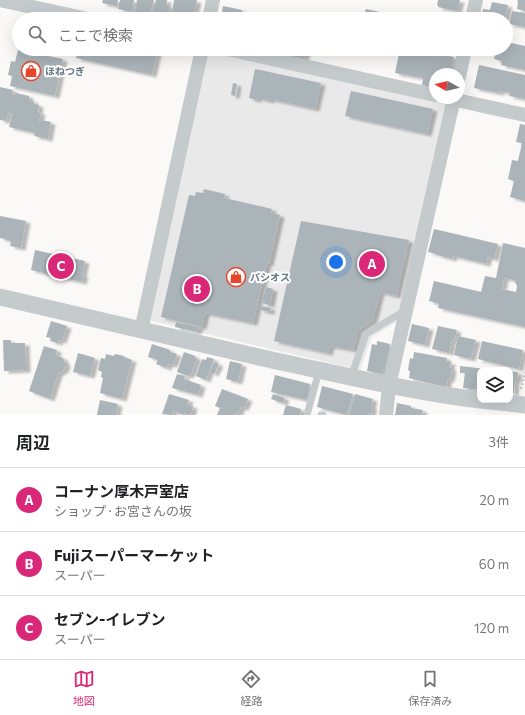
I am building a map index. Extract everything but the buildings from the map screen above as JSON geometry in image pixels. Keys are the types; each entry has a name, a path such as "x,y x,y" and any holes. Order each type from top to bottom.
{"street":[{"path":"0,0 56,12"},
{"path":"210,12 213,0"},
{"path":"473,12 476,0"},
{"path":"141,331 200,56"},
{"path":"259,56 429,94"},
{"path":"461,68 464,56"},
{"path":"465,102 525,115"},
{"path":"386,415 389,386 451,104"},
{"path":"0,297 141,331 389,386 445,396 477,400"},
{"path":"507,403 525,405"}],"lane":[{"path":"351,377 366,334 406,310"},
{"path":"307,415 319,370"}],"shaded area":[{"path":"207,56 241,56 429,98 429,104 446,105 398,321 372,337 360,370 152,321 149,314"}],"place":[{"name":"ほねつぎ","path":"31,71"},
{"name":"コーナン厚木戸室店","path":"372,264"},
{"name":"セブン-イレブン","path":"61,266"},
{"name":"パシオス","path":"236,277"},
{"name":"Fujiスーパーマーケット","path":"197,289"}]}
